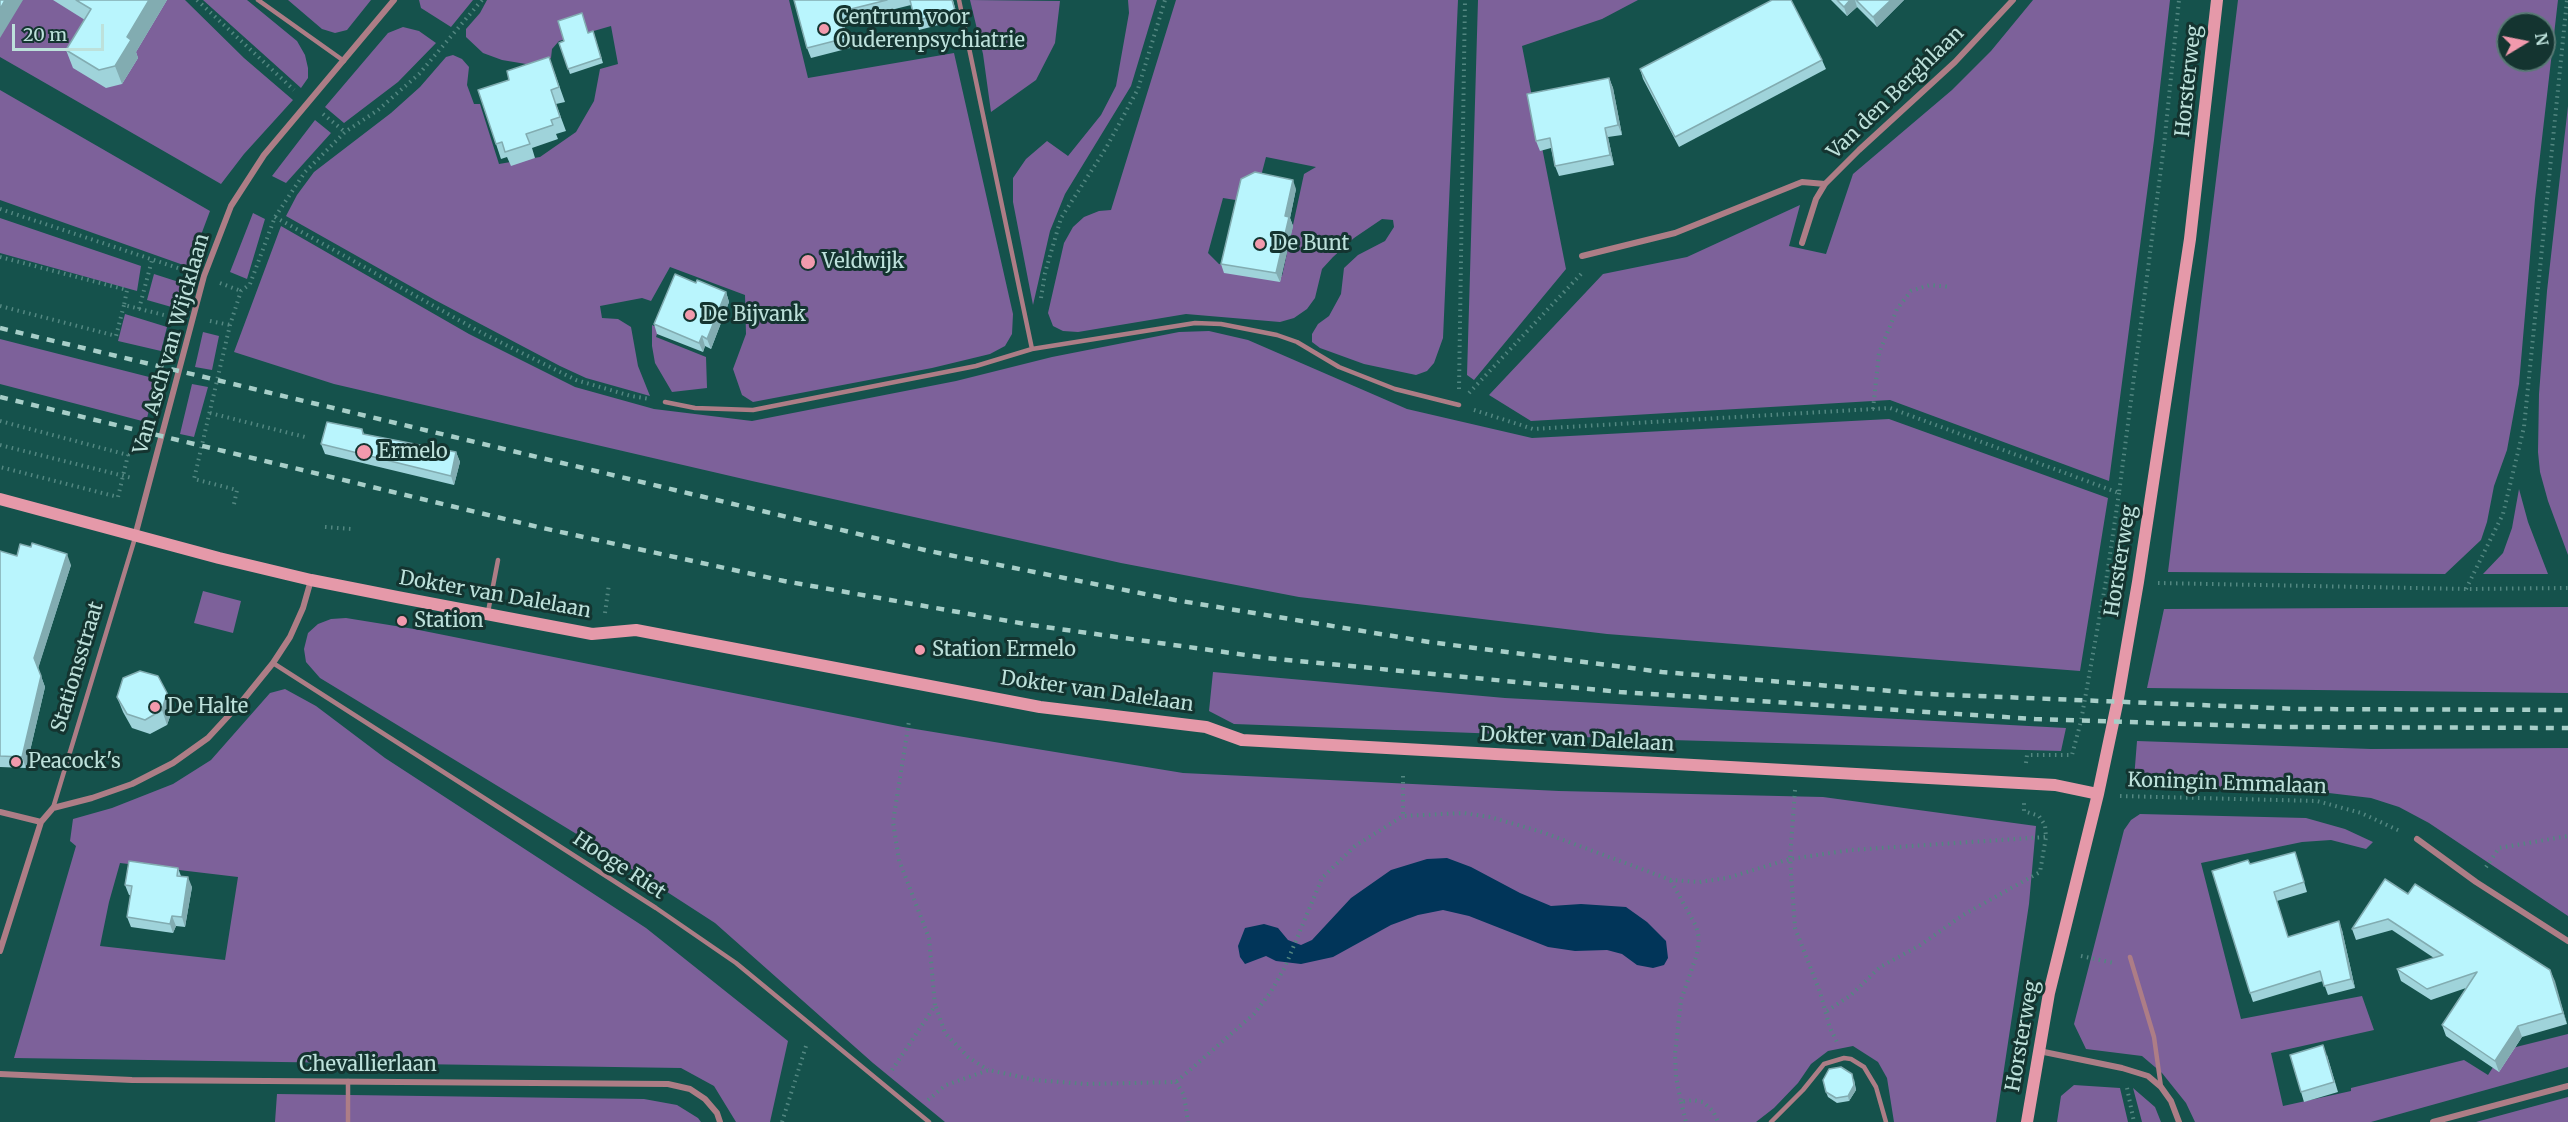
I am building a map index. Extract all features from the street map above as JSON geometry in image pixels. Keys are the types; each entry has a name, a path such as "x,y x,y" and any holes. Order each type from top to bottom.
{"street":[{"name":"Van Asch van Wijcklaan","path":"135,537 204,276 227,216 264,155 310,103 394,0"},
{"name":"Van den Berghlaan","path":"1802,243 1816,199 1825,184 1858,150 1955,62 2013,0"},
{"name":"Horsterweg","path":"2027,1122 2060,950 2098,794 2117,704 2138,582 2192,228 2217,0"},
{"name":"Van den Berghlaan","path":"1582,256 1675,233 1802,182 1825,184"},
{"name":"Dokter van Dalelaan","path":"0,499 135,537 311,580 487,615 592,634 636,630 1040,707 1206,727 1242,740 2024,783 2055,785 2098,794"},
{"path":"52,808 92,798 132,784 173,763 208,738 243,700 273,663 290,637 303,608 311,580"},
{"name":"Stationsstraat","path":"0,951 26,863 41,822 52,808"},
{"path":"0,812 41,822"},
{"path":"2417,839 2476,882 2568,941"},
{"path":"2039,1051 2122,1068 2148,1076 2161,1087 2171,1101 2179,1122"},
{"name":"Chevallierlaan","path":"0,1074 132,1080 668,1084 690,1089 705,1099 717,1113 720,1122"},
{"path":"2433,1122 2568,1086"}],"lane":[{"path":"258,0 344,61"},
{"path":"959,0 1032,349"},
{"path":"666,402 695,408 753,410 976,366 1032,349 1195,323 1221,324 1277,335 1297,342 1339,367 1395,389 1459,405"},
{"name":"Stationsstraat","path":"52,808 135,537"},
{"path":"487,615 498,560"},
{"name":"Hooge Riet","path":"273,663 656,908 736,963 929,1122"},
{"path":"2130,957 2154,1037 2161,1087"},
{"path":"1771,1122 1803,1090 1824,1064 1845,1058 1864,1067 1876,1087 1886,1122"},
{"path":"348,1081 348,1122"}],"path":[{"path":"197,0 345,132"},
{"path":"234,504 237,490 194,479 230,325 241,291 250,284 275,217 305,172 345,132 378,110 419,74 482,0"},
{"path":"1039,306 1045,273 1061,218 1106,148 1138,89 1165,0"},
{"path":"1459,405 1465,0"},
{"path":"2179,0 2164,145 2107,575 2138,582 2466,589 2568,588"},
{"path":"2466,589 2503,514 2524,427 2567,0"},
{"path":"0,209 204,276"},
{"path":"275,217 482,333 576,380 631,396 666,402"},
{"path":"1459,405 1584,270 1582,256"},
{"path":"0,257 127,290 116,336 0,306"},
{"path":"139,309 152,260"},
{"path":"1873,409 1879,353 1897,309 1911,291 1930,285 1951,287"},
{"path":"124,305 191,322 211,320 230,325"},
{"path":"1459,405 1533,429 1890,408 2119,493"},
{"path":"210,413 305,437"},
{"path":"0,422 128,455 118,497 0,467"},
{"path":"0,445 150,483"},
{"path":"325,527 352,529"},
{"name":"Horsterweg","path":"2024,783 2027,755 2072,755 2081,721 2107,575"},
{"path":"909,721 893,822 899,860 928,938 935,1006 945,1033 968,1057 989,1070 1035,1080 1086,1084 1176,1082 1254,1014 1285,967 1322,878 1354,846 1403,816 1463,813 1490,817 1542,832 1671,880 1699,882 1727,878 1790,859 1851,850 2046,837"},
{"path":"1796,771 1790,859 1795,928 1827,1011 1830,1028 1845,1058"},
{"path":"1402,776 1403,816"},
{"path":"1827,1011 1851,995 1880,967 1919,946 1964,915 2040,872 2046,837 2044,825 2039,816 2024,811 2024,783"},
{"name":"Koningin Emmalaan","path":"2098,794 2128,797 2317,801 2361,813 2417,839"},
{"path":"2476,882 2499,848 2568,836"},
{"path":"1671,880 1696,926 1699,938 1697,954 1681,1000 1675,1054 1676,1077 1686,1122"},
{"path":"2060,950 2133,966"},
{"path":"882,1083 904,1055 935,1006"},
{"path":"782,1122 812,1026"},
{"path":"2122,1068 2134,1122"},
{"path":"916,1110 946,1085 989,1070"},
{"path":"1176,1082 1184,1095 1188,1122"},
{"path":"1681,1102 1693,1100 1703,1102 1713,1111 1718,1122"}],"shaded area":[{"path":"0,0 185,0 244,58 293,100 244,154 221,184 0,57"},
{"path":"203,0 247,0 297,41 305,55 308,68 308,78 301,88"},
{"path":"288,0 371,0 347,30 335,33 322,29"},
{"path":"419,0 473,0 451,27 421,8"},
{"path":"487,0 789,0 808,78 954,53 1013,314 1012,334 1005,346 990,354 932,368 753,402 742,395 733,369 746,334 745,295 670,267 651,301 642,298 600,306 602,318 618,319 631,327 638,366 650,396 586,378 560,366 435,300 286,216 297,195 314,172 391,113 420,87 446,57 453,55 462,59 469,67 467,85 474,104 480,104 499,164 540,157 576,132 594,101 600,69 618,64 611,26 559,41 552,49 551,58 542,63 532,65 502,60 483,53 466,37 466,29 480,13"},
{"path":"970,0 1060,1 1055,43 1036,80 991,112 983,54"},
{"path":"1128,0 1157,0 1131,86 1065,194 1050,231 1033,305 1013,202 1013,178 1026,159 1047,141 1068,156 1101,115 1116,86 1129,13"},
{"path":"1176,0 1458,0 1443,338 1434,363 1427,371 1416,375 1364,364 1320,348 1312,342 1312,334 1318,324 1329,316 1341,294 1344,268 1358,255 1385,241 1394,227 1393,220 1382,219 1354,238 1333,257 1322,269 1315,298 1307,309 1294,318 1280,322 1186,314 1078,332 1063,331 1053,326 1048,313 1064,243 1073,227 1084,217 1099,211 1111,210","holes":["1266,157 1316,167 1304,174 1282,276 1219,264 1208,253 1223,198 1254,203"]},
{"path":"1478,0 1638,0 1602,19 1522,46 1566,269 1474,380 1467,375"},
{"path":"2033,0 2170,0 2109,481 1890,400 1531,421 1489,395 1603,274 1687,257 1800,205 1789,246 1826,254 1853,174 1952,90 1991,51"},
{"path":"2238,0 2558,0 2556,17 2556,12 2496,12 2496,72 2550,72 2535,199 2519,384 2507,450 2494,486 2481,540 2445,574 2168,572"},
{"path":"403,27 419,31 436,43 398,82 344,123 325,107 388,33"},
{"path":"0,90 210,211 189,267 0,200"},
{"path":"2568,106 2568,555 2548,501 2540,472 2538,452 2539,394 2547,291"},
{"path":"315,120 331,133 286,183 272,176"},
{"path":"253,213 265,219 247,279 230,272"},
{"path":"0,218 141,266 137,291 0,253"},
{"path":"281,226 469,334 575,387 654,409 752,421 956,381 1052,357 1179,332 1209,331 1248,340 1407,409 1532,438 1889,419 2108,498 2080,671 1607,634 1299,597 1121,563 752,481 334,384 234,352"},
{"path":"154,274 182,283 175,308 147,300"},
{"path":"125,314 167,327 161,351 118,341"},
{"path":"652,325 659,328 656,337 706,357 707,388 672,392 655,363"},
{"path":"203,332 219,336 212,370 195,367"},
{"path":"0,339 157,379 146,422 0,384"},
{"path":"192,384 208,387 194,437 180,434"},
{"path":"2519,489 2528,522 2548,574 2483,574 2503,553 2512,528"},
{"path":"203,591 241,601 233,633 194,623"},
{"path":"2568,607 2568,693 2147,688 2164,609"},
{"path":"346,618 414,629 903,727 1183,773 1559,791 1823,797 2036,826 2029,904 1996,1122 1894,1122 1887,1078 1878,1062 1853,1046 1828,1051 1811,1064 1798,1083 1774,1108 1756,1122 945,1122 873,1063 715,923 593,844 320,678 306,662 304,649 308,633 318,624 331,619"},
{"path":"1213,672 1505,698 2066,728 2061,751 1635,739 1234,724 1209,711"},
{"path":"285,689 316,706 385,758 646,928 788,1041 770,1122 736,1122 714,1086 681,1068 14,1058 76,846 70,841 73,819 112,808 173,784 211,760 270,693","holes":["120,863 238,877 225,960 100,946"]},
{"path":"2137,741 2371,749 2568,748 2568,916 2429,823 2399,807 2371,798 2312,791 2143,789 2134,779"},
{"path":"2140,814 2306,818 2345,829 2373,842 2366,849 2331,840 2302,842 2201,863 2241,1019 2362,996 2374,1030 2271,1053 2283,1106 2351,1091 2351,1088 2464,1060 2488,1075 2504,1050 2568,1034 2568,1067 2371,1122 2195,1122 2186,1103 2162,1073 2142,1056 2086,1049 2074,1024 2124,830 2131,820"},
{"path":"2074,1085 2120,1088 2128,1122 2057,1122 2061,1096"},
{"path":"2133,1088 2155,1107 2161,1122 2142,1122"},
{"path":"277,1094 644,1099 677,1105 701,1122 275,1122"},
{"path":"2568,1097 2568,1122 2476,1122"}],"water":[{"path":"1447,858 1471,867 1520,893 1551,906 1581,904 1626,907 1647,922 1666,941 1668,958 1664,965 1653,968 1637,965 1622,954 1607,950 1575,951 1548,947 1469,916 1443,910 1418,915 1391,925 1333,957 1301,964 1276,961 1266,956 1245,964 1240,957 1238,946 1245,928 1264,924 1278,928 1288,940 1301,945 1312,940 1351,898 1391,870 1427,859"}],"building":[{"path":"76,0 149,0 127,37 131,40 115,66 99,70 66,50 91,9"},
{"path":"794,0 887,0 839,12 846,38 807,48"},
{"path":"910,0 952,0 955,10 915,21"},
{"path":"1772,0 1791,0 1822,60 1675,137 1640,69"},
{"path":"1837,0 1850,0 1844,7"},
{"path":"1856,0 1891,0 1873,17"},
{"path":"582,13 588,33 593,31 601,58 568,69 559,43 564,41 558,21"},
{"path":"549,57 559,87 551,90 560,117 551,120 553,125 526,134 530,144 505,152 502,142 496,144 478,90 509,80 507,71"},
{"path":"1609,78 1618,125 1605,128 1610,155 1555,166 1550,138 1536,141 1527,94"},
{"path":"1255,172 1293,180 1285,216 1289,217 1276,273 1221,264 1241,179"},
{"name":"De Bijvank","path":"675,274 726,292 707,339 702,336 699,343 654,324"},
{"path":"327,422 362,429 363,434 456,452 451,476 321,444"},
{"path":"32,543 67,554 34,658 41,676 22,757 0,756 0,551 17,556 20,544 31,547"},
{"path":"140,671 158,676 167,693 162,710 145,720 127,714 117,697 123,678"},
{"path":"2295,852 2304,882 2274,892 2288,937 2339,921 2351,979 2324,986 2320,971 2250,993 2212,871 2248,860 2250,864"},
{"path":"129,861 178,868 177,876 188,877 182,917 172,916 170,924 127,917 132,886 125,885"},
{"path":"2385,879 2408,894 2415,884 2550,970 2563,1013 2518,1026 2495,1061 2442,1025 2477,972 2427,989 2397,969 2443,955 2388,919 2352,929"},
{"path":"2323,1045 2334,1082 2301,1092 2290,1055"},
{"path":"1841,1067 1852,1074 1854,1085 1848,1096 1836,1098 1826,1092 1823,1080 1829,1069"}],"railway":[{"path":"0,328 929,551 1175,600 1429,642 1662,672 1928,694 2299,709 2568,710"},
{"path":"0,397 538,527 784,581 1031,625 1267,658 1620,692 2035,719 2280,727 2568,728"}],"place":[{"name":"Centrum voor Ouderenpsychiatrie","path":"824,29"},
{"name":"De Bunt","path":"1260,244"},
{"name":"Veldwijk","path":"808,262"},
{"name":"De Bijvank","path":"690,315"},
{"name":"Ermelo","path":"364,452"},
{"name":"Station","path":"402,621"},
{"name":"Station Ermelo","path":"920,650"},
{"name":"De Halte","path":"155,707"},
{"name":"Peacock's","path":"16,762"}]}
